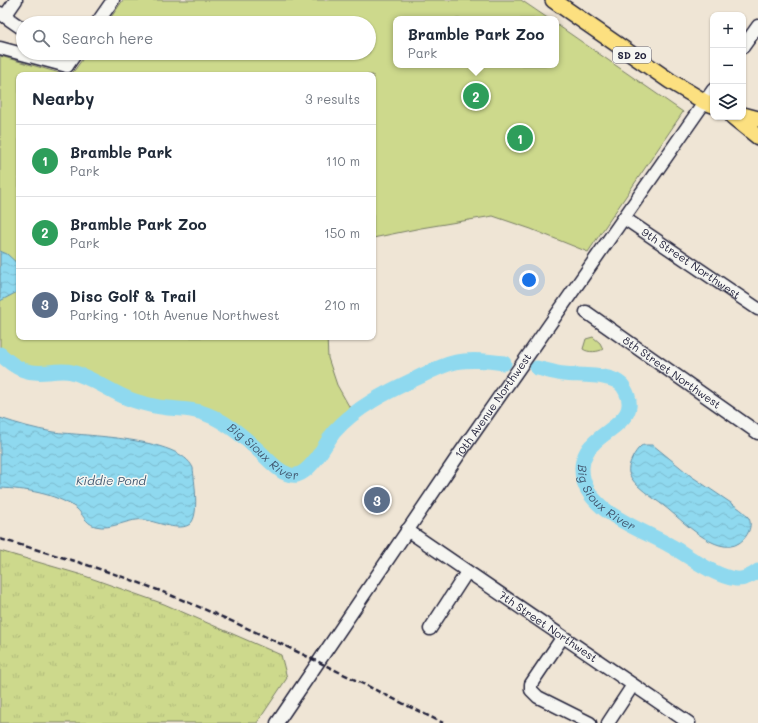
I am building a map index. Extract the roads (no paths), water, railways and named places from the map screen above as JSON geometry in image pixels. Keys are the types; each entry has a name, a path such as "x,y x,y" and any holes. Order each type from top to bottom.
{"main road":[{"name":"SD 20","path":"553,0 670,81 710,99"},
{"path":"746,116 758,119"},
{"path":"737,120 758,137"}],"street":[{"path":"16,0 2,15 16,24"},
{"path":"102,16 112,0"},
{"path":"746,43 758,26"},
{"path":"0,48 16,52"},
{"path":"45,60 67,66"},
{"path":"61,60 67,66"},
{"path":"67,66 71,60"},
{"name":"10th Avenue Northwest","path":"277,723 407,530 624,218 710,99"},
{"name":"9th Street Northwest","path":"624,218 758,308"},
{"name":"8th Street Northwest","path":"586,312 758,433"},
{"name":"7th Street Northwest","path":"407,530 562,638 689,723"},
{"path":"430,629 468,572"},
{"path":"562,638 531,684 531,690 538,697 590,723"},
{"path":"608,723 633,685"}],"water":[{"path":"0,251 7,254 16,262 16,293 0,301"},
{"name":"Kiddie Pond","path":"0,418 46,431 130,440 151,444 170,450 185,458 193,468 196,506 193,520 190,524 180,527 168,526 146,520 133,520 114,526 101,527 92,525 86,521 76,508 49,495 19,489 0,488"},
{"path":"647,445 653,445 691,476 738,508 748,517 750,520 749,531 742,541 730,546 720,545 710,541 699,535 635,483 629,473 629,466 632,458 639,448"}],"waterway":[{"name":"Big Sioux River","path":"0,354 16,367 27,371 72,372 88,378 117,394 136,401 159,407 192,410 216,418 252,444 279,470 294,475 303,472 313,463 334,432 343,423 352,415 383,395 431,371 451,363 474,360 504,363"},
{"name":"Big Sioux River","path":"537,368 561,374 606,378 620,383 624,388 628,398 629,407 626,414 615,426 591,446 585,455 582,465 584,483 591,496 602,507 615,517 671,546 702,566 719,574 736,579 742,579 758,571"}],"railway":[{"path":"0,539 66,558 154,588 209,611 276,642 443,723"}],"place":[{"name":"Bramble Park Zoo","path":"476,96"},
{"name":"Bramble Park","path":"520,138"},
{"name":"Disc Golf & Trail","path":"377,500"}]}
